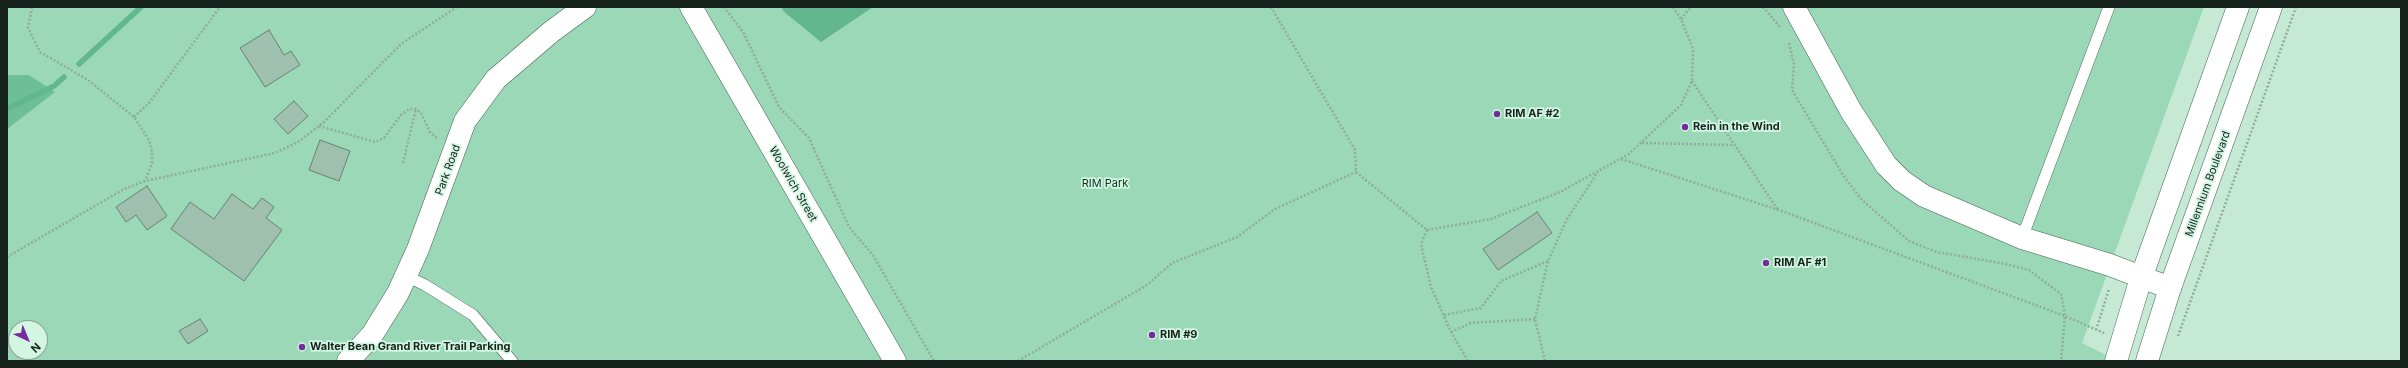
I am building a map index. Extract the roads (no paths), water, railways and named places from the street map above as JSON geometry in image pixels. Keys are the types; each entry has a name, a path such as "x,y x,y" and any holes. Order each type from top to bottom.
{"street":[{"name":"Park Road","path":"348,361 372,335 398,293 418,249 466,121 496,79 551,32 585,7"},
{"name":"Woolwich Street","path":"691,7 895,361"},
{"path":"1794,7 1851,111 1886,165 1902,181 1924,196 2022,238 2110,265 2170,288"},
{"path":"2116,361 2142,278 2238,7"},
{"name":"Millennium Boulevard","path":"2146,361 2170,288 2271,7"}],"lane":[{"path":"2022,238 2108,7"},
{"path":"406,276 425,285 473,315 512,361"}],"waterway":[{"path":"79,64 141,7"},
{"path":"7,109 54,86 64,77"}],"place":[{"name":"RIM AF #2","path":"1497,114"},
{"name":"Rein in the Wind","path":"1685,127"},
{"name":"RIM AF #1","path":"1766,263"},
{"name":"RIM #9","path":"1152,335"},
{"name":"Walter Bean Grand River Trail Parking","path":"302,347"}],"park label":[{"name":"RIM Park","path":"1105,184"}]}
